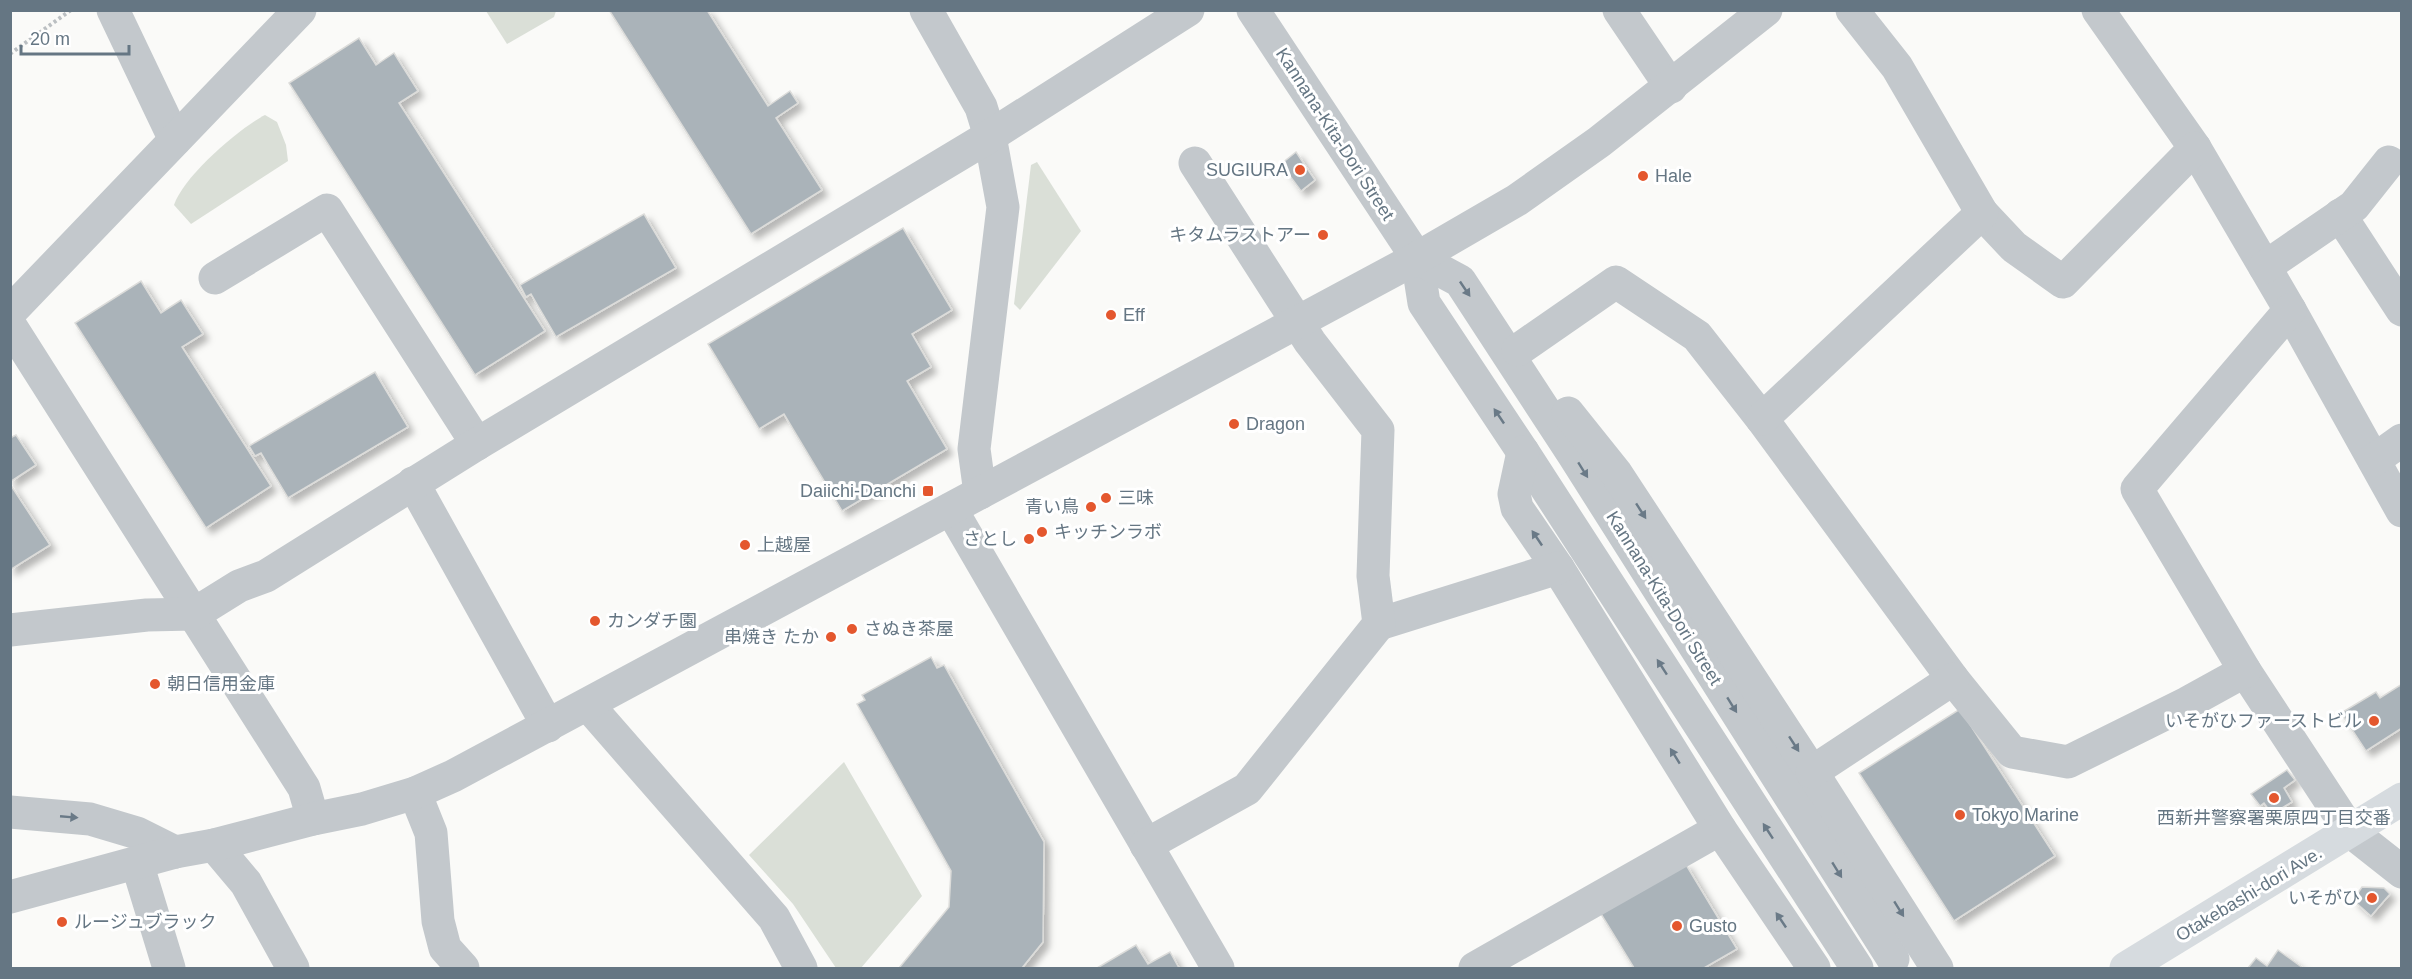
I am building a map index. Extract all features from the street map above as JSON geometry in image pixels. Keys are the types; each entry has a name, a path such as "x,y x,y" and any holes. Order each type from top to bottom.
{"main road":[{"name":"Otakebashi-dori Ave.","path":"2126,969 2402,799"}],"street":[{"path":"113,10 175,140"},
{"path":"10,312 300,10"},
{"path":"926,10 981,107 990,136 1003,207 974,449 980,493"},
{"path":"10,630 147,615 194,614 239,586 266,576 477,444 990,136 1188,10"},
{"name":"Kannana-Kita-Dori Street","path":"1253,10 1416,258 1424,303 1857,969"},
{"path":"1619,10 1671,87"},
{"path":"10,897 136,862 362,809 415,793 548,726 1416,258 1517,200 1599,142 1766,10"},
{"path":"1851,10 1898,67 1982,213 2014,247 2063,282 2195,148"},
{"path":"2098,10 2195,148 2290,310 2402,511"},
{"path":"2265,267 2354,206 2389,162"},
{"path":"1195,163 1296,321 1378,430 1373,576 1379,624"},
{"path":"215,278 327,210 477,444"},
{"path":"1762,419 1982,213"},
{"path":"2340,215 2402,310"},
{"name":"Kannana-Kita-Dori Street","path":"1416,258 1460,281 1508,344 1580,464 1893,959"},
{"path":"1937,969 1812,772 1616,473 1508,344 1616,282 1697,336 1762,419 1953,679 2012,752 2068,762 2187,703 2245,671"},
{"path":"2290,310 2137,489 2245,671 2350,831 2402,872"},
{"path":"10,325 304,788 313,819"},
{"path":"2374,460 2402,440"},
{"path":"1523,452 1514,494 1517,508 1558,568 1720,829 1814,969"},
{"path":"413,483 548,726"},
{"path":"951,509 1218,969"},
{"path":"1146,845 1247,789 1379,624 1558,568"},
{"path":"1812,772 1953,679"},
{"path":"588,705 774,918 801,969"},
{"path":"415,793 431,833 438,921 446,948 463,969"},
{"path":"10,812 90,819 137,833 175,852"},
{"path":"1475,969 1720,829"},
{"path":"214,845 246,884 292,969"},
{"path":"136,862 169,969"}],"path":[{"path":"10,54 71,10"}],"shaded area":[{"path":"486,11 556,11 554,17 507,44"},
{"path":"265,115 277,122 286,145 288,161 191,224 174,205 179,194 200,168 227,142"},
{"path":"1037,162 1081,231 1020,310 1014,304 1031,165"},
{"path":"844,762 922,896 861,968 836,968 793,904 749,855"}],"building":[{"path":"609,10 707,10 768,106 790,91 798,103 776,118 822,190 751,234"},
{"path":"359,38 376,65 394,53 418,91 399,103 545,331 475,375 289,83"},
{"path":"1296,152 1315,180 1301,191 1281,164"},
{"path":"644,214 676,268 556,337 531,294 526,297 520,285"},
{"path":"903,228 952,310 912,334 931,367 907,381 947,449 842,511 784,414 759,429 708,344"},
{"path":"141,281 161,313 181,300 203,334 182,347 271,486 206,528 75,323"},
{"path":"375,372 408,427 288,498 261,453 255,456 249,446"},
{"path":"16,435 36,465 10,482 10,438"},
{"path":"10,484 50,545 10,570"},
{"path":"931,657 937,668 944,665 1044,842 1043,942 1022,968 899,968 949,907 951,871 857,704 865,700 862,695"},
{"name":"いそがひファーストビル","path":"2402,684 2402,728 2366,751 2341,713 2376,692 2380,698"},
{"path":"1960,709 2055,856 1954,921 1859,773"},
{"path":"2287,770 2295,780 2284,788 2292,802 2272,814 2264,803 2260,806 2251,794"},
{"path":"1685,863 1737,949 1704,968 1634,968 1601,914"},
{"path":"2362,887 2384,888 2390,894 2371,916 2353,900"},
{"path":"1136,945 1148,964 1170,952 1179,968 1097,968"},
{"path":"2278,950 2303,968 2248,968 2256,958 2267,966"}],"place":[{"name":"SUGIURA","path":"1300,170"},
{"name":"Hale","path":"1643,176"},
{"name":"キタムラストアー","path":"1323,235"},
{"name":"Eff","path":"1111,315"},
{"name":"Dragon","path":"1234,424"},
{"name":"Daiichi-Danchi","path":"928,491"},
{"name":"三味","path":"1106,498"},
{"name":"青い鳥","path":"1091,507"},
{"name":"キッチンラボ","path":"1042,532"},
{"name":"さとし","path":"1029,539"},
{"name":"上越屋","path":"745,545"},
{"name":"カンダチ園","path":"595,621"},
{"name":"さぬき茶屋","path":"852,629"},
{"name":"串焼き たか","path":"831,637"},
{"name":"朝日信用金庫","path":"155,684"},
{"name":"いそがひファーストビル","path":"2374,721"},
{"name":"西新井警察署栗原四丁目交番","path":"2274,798"},
{"name":"Tokyo Marine","path":"1960,815"},
{"name":"いそがひ","path":"2372,898"},
{"name":"ルージュブラック","path":"62,922"},
{"name":"Gusto","path":"1677,926"}]}
